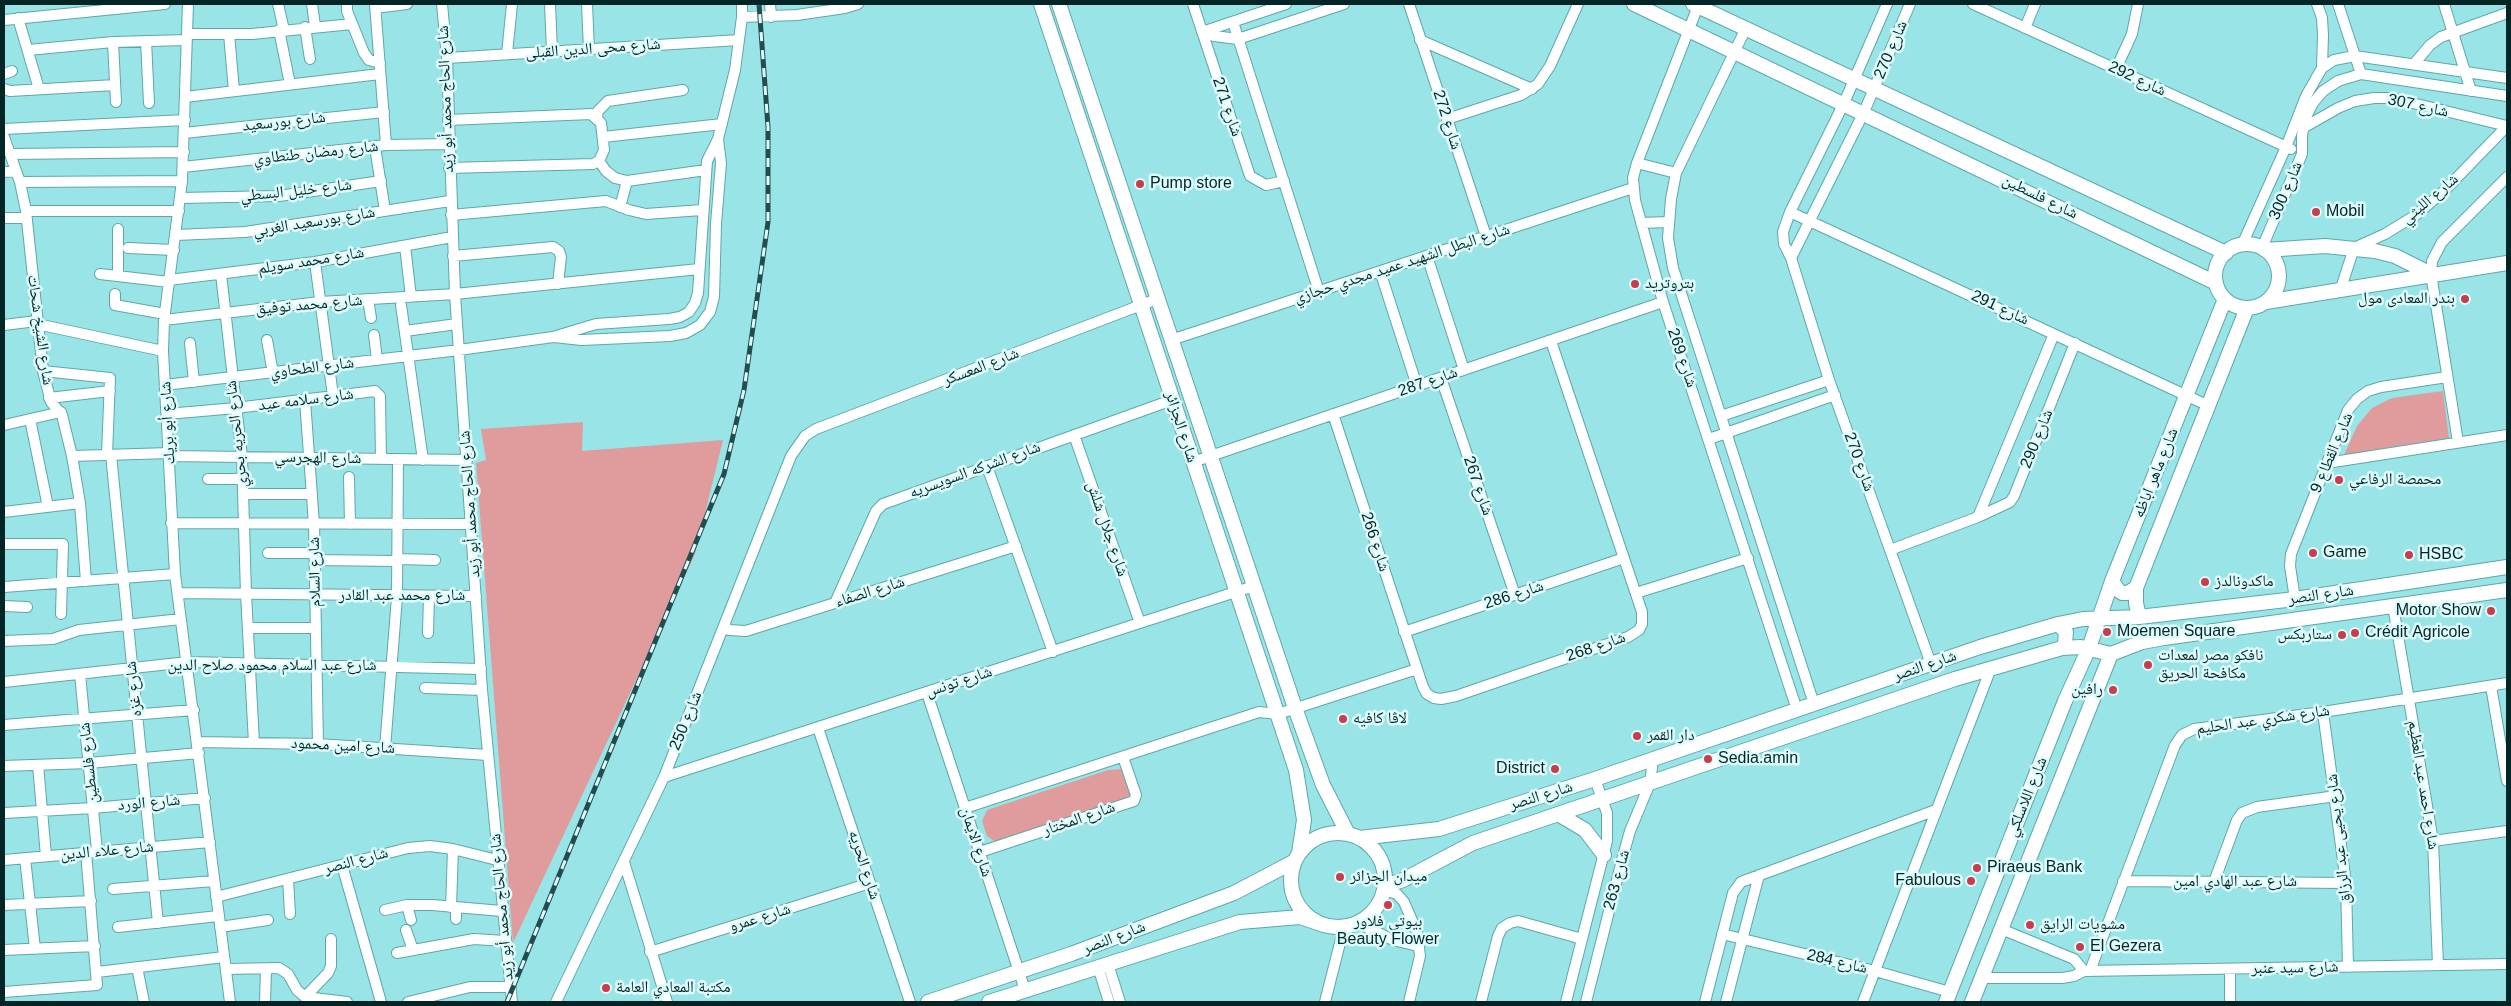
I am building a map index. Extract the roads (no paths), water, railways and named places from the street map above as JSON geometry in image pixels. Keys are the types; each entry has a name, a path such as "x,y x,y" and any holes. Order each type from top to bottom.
{"street":[{"path":"4,20 165,4"},
{"name":"شارع أبو بريك","path":"188,4 181,198 164,317 163,351 175,574 188,662 230,1002"},
{"path":"278,4 290,84"},
{"path":"310,59 312,4"},
{"path":"348,4 347,11 366,57 380,68"},
{"path":"385,211 381,181 381,146 384,112 375,6 407,4"},
{"name":"شارع الحاج محمد أبو زيد","path":"442,4 447,58 450,201 466,460 482,690 509,996"},
{"path":"508,54 512,4"},
{"path":"550,4 552,52"},
{"path":"587,4 589,50"},
{"path":"553,336 596,324 680,317 689,312 695,303 698,293 706,161 718,139 736,70 742,4"},
{"path":"770,4 771,17"},
{"path":"742,17 771,17 858,4"},
{"name":"شارع الجزائر","path":"1040,4 1296,770 1304,820 1297,857"},
{"name":"شارع الجزائر","path":"1060,4 1295,708 1333,808 1354,836"},
{"name":"شارع 271","path":"1193,4 1250,176 1266,184 1284,181"},
{"path":"1202,32 1286,4"},
{"path":"1202,32 1214,36 1238,39 1344,4"},
{"name":"شارع 272","path":"1409,4 1486,236"},
{"path":"1447,118 1521,95 1532,89 1545,76 1578,4"},
{"path":"1634,4 1844,103"},
{"name":"شارع 270","path":"1888,4 1844,103 1790,212 1783,232 1784,244 1834,395 1931,664"},
{"name":"شارع 270","path":"1790,258 1875,89 1910,4"},
{"name":"شارع 292","path":"1974,4 2302,154"},
{"path":"2026,28 2035,4"},
{"path":"2116,70 2132,34 2138,4"},
{"name":"شارع 300","path":"2242,245 2286,147 2306,96 2322,68 2323,35 2317,4"},
{"path":"2338,4 2361,74"},
{"path":"2444,4 2471,91"},
{"path":"1696,5 1854,79"},
{"name":"شارع 269","path":"1696,5 1637,163 1633,188 1663,302 1798,710"},
{"path":"2414,64 2430,45 2452,32 2507,13"},
{"path":"18,18 39,89"},
{"name":"شارع 271","path":"1233,22 1319,292"},
{"path":"28,50 352,24"},
{"name":"شارع 269","path":"1746,28 1676,173 1668,222 1668,238 1673,268 1814,704"},
{"path":"229,34 234,91"},
{"name":"شارع محى الدين القبلى","path":"447,58 739,40"},
{"path":"1420,40 1532,89"},
{"path":"146,41 149,103"},
{"path":"113,42 116,102"},
{"path":"2322,68 2334,60 2355,56 2507,78"},
{"path":"185,97 290,84 380,68"},
{"name":"شارع 300","path":"2264,249 2302,154 2304,128 2312,103 2323,91 2338,81 2361,74"},
{"name":"شارع 307","path":"2361,74 2507,96"},
{"name":"شارع فلسطين","path":"1854,79 2226,253"},
{"path":"4,89 7,91 115,85"},
{"path":"597,117 602,105 608,101 683,90"},
{"name":"شارع 307","path":"2304,128 2338,108 2355,101 2374,98 2392,98 2507,126"},
{"name":"شارع فلسطين","path":"1844,103 2216,283"},
{"name":"شارع بورسعيد","path":"184,133 384,112"},
{"path":"448,120 584,114 597,117 601,123 604,150 599,161 593,164 449,168"},
{"path":"4,128 184,120"},
{"path":"603,137 722,124"},
{"name":"شارع الليثي","path":"2354,248 2385,234 2416,215 2444,191 2507,126"},
{"name":"شارع الشيخ شحات","path":"4,137 20,182 26,215 43,371 52,405 61,412 72,456 80,504 86,581"},
{"path":"553,336 582,340 670,336 686,333 700,324 710,312 714,297 721,163 718,139"},
{"name":"شارع رمضان طنطاوي","path":"183,167 381,146 449,144"},
{"path":"1089,151 1107,145"},
{"path":"10,154 184,152"},
{"path":"599,161 606,171 616,178 627,180 706,170"},
{"path":"1637,163 1676,173"},
{"path":"4,172 16,171"},
{"path":"2458,442 2431,274 2434,254 2442,242 2507,177"},
{"path":"620,207 627,180"},
{"path":"20,182 182,181"},
{"name":"شارع خليل البسطي","path":"181,198 280,196 381,181"},
{"name":"شارع البطل الشهيد عميد مجدي حجازي","path":"1171,340 1633,188"},
{"name":"شارع بورسعيد الغربي","path":"176,235 245,232 450,201"},
{"path":"451,215 606,201 646,214 702,210"},
{"path":"4,218 26,215 179,211"},
{"name":"شارع 291","path":"1790,212 1810,219 2209,406"},
{"path":"1641,223 1668,222"},
{"path":"118,229 118,276"},
{"name":"شارع محمد سويلم","path":"100,274 169,281 315,262 452,237"},
{"path":"2431,274 2395,256 2354,248 2310,246 2264,249 2242,245 2226,253 2216,270 2216,283 2224,299 2235,306 2247,308 2266,302 2507,263"},
{"path":"405,246 411,297"},
{"path":"453,256 553,247 559,250 561,257 558,284"},
{"path":"128,248 174,250"},
{"path":"1124,256 1142,248"},
{"path":"2340,291 2354,248"},
{"path":"2264,249 2275,262 2279,276 2275,290 2266,302"},
{"path":"1427,256 1464,370"},
{"path":"315,262 333,396"},
{"name":"شارع محمد توفيق","path":"115,294 115,305 164,317 225,314 320,302 455,294 699,269"},
{"path":"1380,271 1417,386"},
{"name":"شارع الحريه بحري","path":"220,274 242,457 246,594 254,743"},
{"path":"368,299 370,318"},
{"name":"شارع المعسكر","path":"805,436 834,422 1157,299"},
{"name":"شارع ماهر اباظه","path":"2089,648 2112,582 2224,299"},
{"name":"شارع 287","path":"1193,462 1663,302"},
{"path":"401,305 423,460"},
{"name":"شارع ماهر اباظه","path":"2139,617 2136,603 2136,588 2247,308"},
{"path":"4,325 37,322 163,351"},
{"path":"405,331 457,324"},
{"name":"شارع 290","path":"1978,517 2054,334"},
{"path":"374,335 377,360"},
{"name":"شارع الطحاوي","path":"165,385 459,350 553,336"},
{"path":"267,340 273,373"},
{"name":"شارع 268","path":"1417,669 1427,694 1441,700 1628,637 1634,634 1642,624 1642,612 1636,593 1551,341"},
{"path":"190,343 194,382"},
{"name":"شارع 290","path":"1890,550 2004,506 2014,496 2075,343"},
{"path":"43,371 109,378 110,391 49,398"},
{"name":"شارع القطاع 9","path":"2295,599 2290,566 2291,554 2348,410 2357,399 2368,391 2381,387 2448,377"},
{"name":"شارع 267","path":"1441,378 1516,595"},
{"path":"1721,416 1829,380"},
{"name":"شارع غزه","path":"110,391 109,455 158,923"},
{"name":"شارع سلامه عيد","path":"167,414 378,393 380,399 381,459"},
{"path":"1709,439 1834,395"},
{"name":"شارع السلام","path":"305,400 314,524 318,744"},
{"name":"شارع الشركه السويسريه","path":"835,603 876,511 883,504 1172,400"},
{"path":"4,425 61,412"},
{"name":"شارع 266","path":"1333,414 1417,669"},
{"path":"30,419 48,507"},
{"name":"شارع جلال شلش","path":"1074,435 1140,623"},
{"path":"2327,463 2507,435"},
{"name":"شارع 250","path":"556,1002 664,777 791,456 805,436"},
{"name":"شارع الهجرسي","path":"72,456 170,455 466,460"},
{"path":"385,748 397,597 398,460"},
{"path":"987,466 1053,652"},
{"path":"349,476 350,524"},
{"path":"208,479 243,479"},
{"path":"243,494 312,494"},
{"path":"4,512 80,504"},
{"path":"172,523 471,524"},
{"path":"4,544 64,544 64,582 61,614"},
{"name":"شارع الصفاء","path":"724,626 729,630 746,631 1016,546"},
{"path":"268,553 398,560 434,560"},
{"name":"شارع 286","path":"1404,632 1624,558"},
{"path":"1636,593 1748,558"},
{"name":"شارع النصر","path":"1354,836 1439,829 1595,780 1931,664 2058,624 2100,618 2139,617 2295,599 2507,567"},
{"path":"4,587 175,574"},
{"path":"2112,582 2122,593 2127,593 2136,588"},
{"name":"شارع تونس","path":"664,777 1254,586"},
{"name":"شارع النصر","path":"1385,888 1473,843 1991,668 2062,648 2089,648 2111,654 2126,647 2156,639 2507,590"},
{"name":"شارع محمد عبد القادر","path":"178,593 397,597 476,596"},
{"path":"428,633 429,596"},
{"path":"4,606 27,607"},
{"name":"شارع احمد عبد العظيم","path":"2393,606 2434,840 2438,965"},
{"path":"4,642 53,639 79,630 182,619"},
{"path":"2058,624 2066,632 2067,638 2062,648"},
{"path":"248,628 316,628"},
{"name":"شارع اللاسلكي","path":"1948,997 2065,701 2089,648"},
{"name":"شارع اللاسلكي","path":"1972,1002 2111,654"},
{"name":"شارع عبد السلام محمود صلاح الدين","path":"4,682 188,662 481,669"},
{"path":"1863,1002 1991,668"},
{"path":"965,808 1259,712 1278,714 1417,669"},
{"name":"شارع فلسطين","path":"80,674 98,851"},
{"name":"شارع شكري عبد الحليم","path":"2087,971 2124,881 2175,745 2182,735 2194,729 2323,712 2507,683"},
{"path":"2491,686 2504,745 2507,781"},
{"path":"425,688 482,690"},
{"name":"شارع الايمان","path":"927,692 1018,971 1026,990"},
{"path":"2065,701 2078,704 2088,712"},
{"path":"4,725 194,710"},
{"name":"شارع يحيى عبد الرزاق","path":"2323,712 2336,796 2346,883 2348,967"},
{"name":"شارع الحريه","path":"818,728 910,1002"},
{"name":"شارع امين محمود","path":"4,766 89,763 140,758 198,747 254,743 318,744 488,755"},
{"name":"شارع المختار","path":"980,852 1134,801 1136,795 1123,756"},
{"name":"شارع 263","path":"1586,1002 1627,839 1650,783 1653,760"},
{"path":"38,765 46,856"},
{"name":"شارع 263","path":"1566,1002 1604,855 1608,827 1602,799 1595,780"},
{"path":"2214,882 2237,820 2242,813 2257,807 2336,796"},
{"name":"شارع الورد","path":"4,813 93,808 205,798"},
{"path":"1705,1002 1736,887 1741,882 1936,810"},
{"path":"1558,814 1585,830 1604,855"},
{"path":"2434,840 2507,830"},
{"path":"1325,1002 1351,925 1370,915 1380,904 1385,888 1385,872 1380,858 1371,846 1354,836 1326,834 1316,839 1297,857 1291,873 1291,887 1295,899 1307,915 1324,925 1351,925 1393,940 1418,946"},
{"name":"شارع علاء الدين","path":"4,860 210,842"},
{"name":"شارع النصر","path":"216,896 408,848 430,846 453,849 497,860"},
{"path":"453,849 453,907 456,919"},
{"path":"4,992 93,987 97,985 86,852"},
{"name":"شارع النصر","path":"928,1002 1071,954 1234,892 1297,857"},
{"path":"25,858 35,949"},
{"path":"624,862 650,952 667,1002"},
{"path":"342,865 381,1002"},
{"path":"1726,1002 1759,875"},
{"path":"288,879 290,914"},
{"path":"113,889 214,881"},
{"name":"شارع عبد الهادي امين","path":"2124,881 2346,883"},
{"name":"شارع عمرو","path":"650,952 870,883"},
{"path":"1385,888 1397,894 1410,912 1417,932 1418,969 1408,1002"},
{"path":"4,905 90,901"},
{"path":"408,905 408,925 413,950"},
{"path":"385,910 408,905 502,911"},
{"name":"شارع النصر","path":"989,1002 1240,922 1300,917 1324,925"},
{"path":"118,927 158,923 268,920"},
{"path":"1481,1002 1498,936 1502,928 1510,923 1518,921 1582,940"},
{"path":"2001,929 2074,959 2087,971"},
{"name":"شارع 284","path":"1722,934 1875,971 1948,997"},
{"path":"301,1000 328,973 332,966 331,939"},
{"path":"397,953 474,939 505,941"},
{"path":"4,950 95,946"},
{"path":"97,972 224,957"},
{"name":"شارع سيد عنبر","path":"1981,978 2062,978 2087,971 2507,964"},
{"path":"1103,965 1109,1002"},
{"path":"1103,965 1120,1002"},
{"path":"137,967 144,1002"},
{"path":"266,968 266,1002"},
{"path":"2230,968 2230,1002"},
{"path":"226,969 282,969 288,974 301,1000"},
{"path":"408,1002 470,987 509,996"},
{"path":"301,1000 347,1002"}],"railway":[{"path":"507,1002 724,474 744,390 768,222 768,127 759,4"}],"place":[{"name":"Pump store","path":"1140,184"},
{"name":"Mobil","path":"2316,212"},
{"name":"بتروتريد","path":"1635,284"},
{"name":"بندر المعادى مول","path":"2465,299"},
{"name":"محمصة الرفاعي","path":"2339,480"},
{"name":"Game","path":"2313,553"},
{"name":"HSBC","path":"2409,555"},
{"name":"ماكدونالدز","path":"2205,582"},
{"name":"Motor Show","path":"2491,611"},
{"name":"Moemen Square","path":"2107,632"},
{"name":"Crédit Agricole","path":"2355,633"},
{"name":"ستاربكس","path":"2342,635"},
{"name":"نافكو مصر لمعدات مكافحة الحريق","path":"2148,665"},
{"name":"رافين","path":"2113,690"},
{"name":"لاڤا كافيه","path":"1343,719"},
{"name":"دار القمر","path":"1637,736"},
{"name":"Sedia.amin","path":"1708,759"},
{"name":"District","path":"1555,769"},
{"name":"Piraeus Bank","path":"1977,868"},
{"name":"ميدان الجزائر","path":"1340,877"},
{"name":"Fabulous","path":"1971,881"},
{"name":"بيوتى فلاور Beauty Flower","path":"1388,905"},
{"name":"مشويات الرايق","path":"2030,925"},
{"name":"El Gezera","path":"2080,947"},
{"name":"مكتبة المعادي العامة","path":"606,988"}]}
